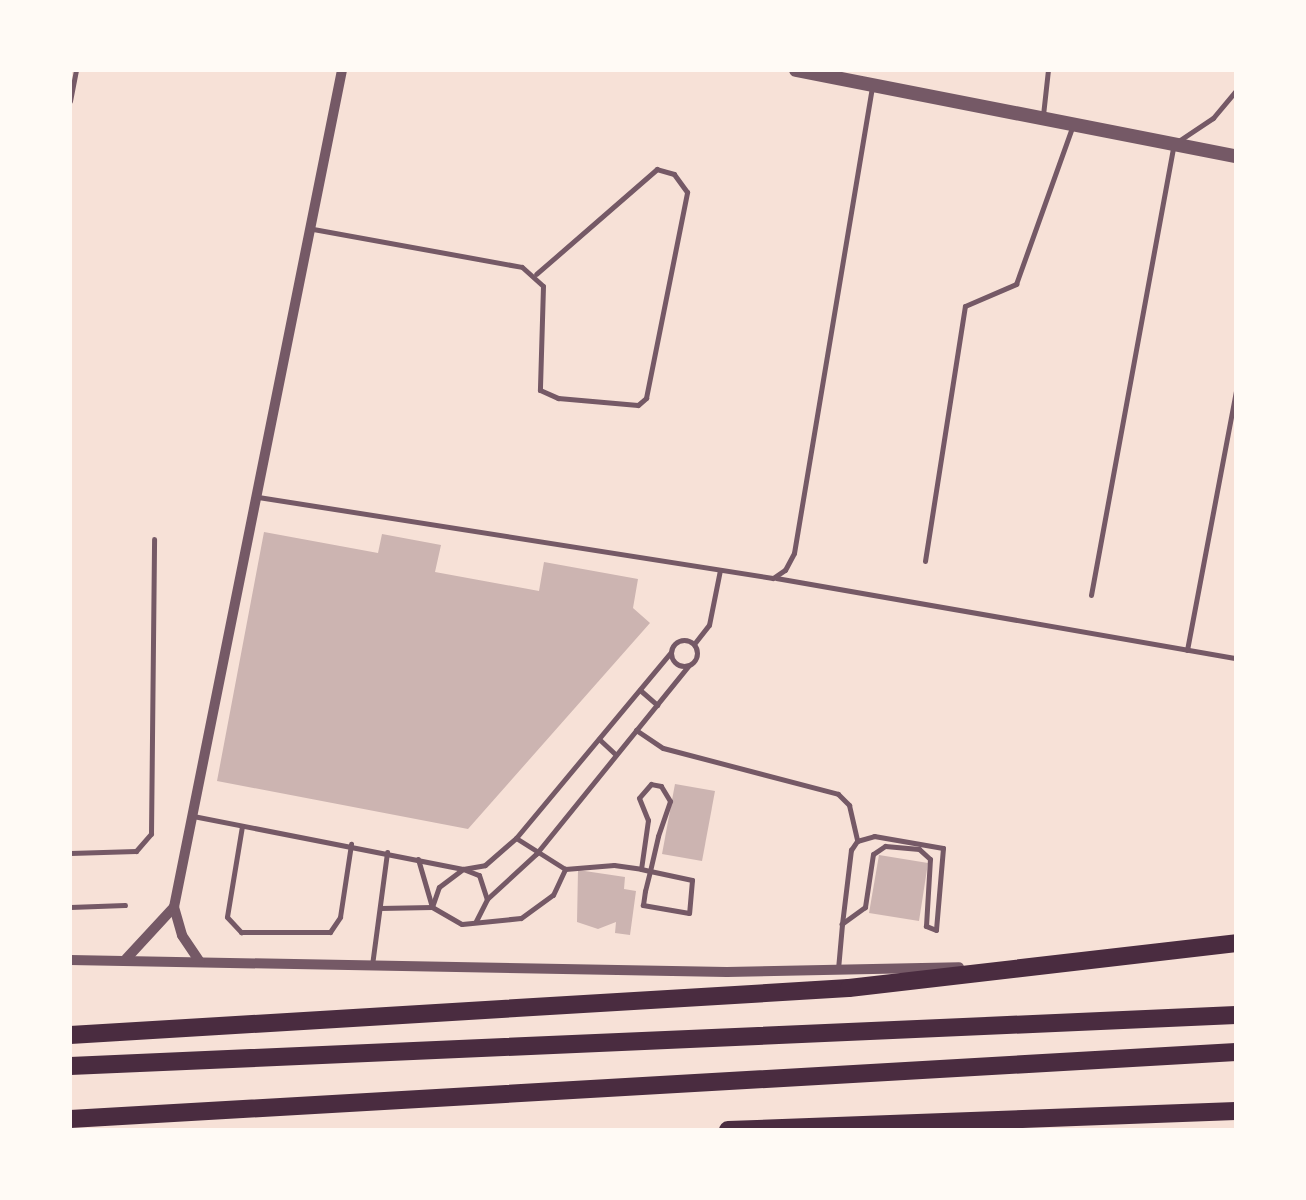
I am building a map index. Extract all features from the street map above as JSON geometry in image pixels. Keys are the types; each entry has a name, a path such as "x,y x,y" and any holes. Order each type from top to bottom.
{"main road":[{"path":"70,1035 849,988 1236,944"},
{"path":"70,1066 1236,1014"},
{"path":"70,1120 1236,1052"},
{"path":"728,1130 1236,1111"},
{"path":"70,1129 108,1130"}],"street":[{"path":"200,962 182,935 174,907 255,496 313,230 342,70"},
{"path":"796,70 1236,156"},
{"path":"126,959 174,907"},
{"path":"70,960 372,968 956,967 988,973"}],"lane":[{"path":"70,101 76,70"},
{"path":"1042,118 1048,70"},
{"path":"773,578 794,553 872,86"},
{"path":"1091,594 1174,144 1213,118 1236,91"},
{"path":"926,561 965,306 1016,284 1074,126"},
{"path":"313,230 536,274 543,286 540,390 558,398 642,403 687,192 674,174 657,170 536,274"},
{"path":"1187,650 1236,390"},
{"path":"255,496 773,578 1236,658"},
{"path":"70,853 136,852 150,834 154,539"},
{"path":"476,921 487,899 536,854 697,657 694,644 709,624 720,570"},
{"path":"432,906 438,887 462,869 496,859 516,838 678,641 694,644"},
{"path":"671,652 674,662 688,666"},
{"path":"640,690 656,705"},
{"path":"636,730 663,748 838,794 849,805 857,842 838,969"},
{"path":"599,739 616,754"},
{"path":"516,838 565,869 641,868 650,871 692,880 691,912 646,909 650,871 670,802 661,786 652,784 640,798 648,820 641,868"},
{"path":"193,816 388,851 462,869 479,876 487,899"},
{"path":"242,825 227,916 241,932 330,932 340,917 351,844"},
{"path":"842,924 864,908 872,854 885,846 919,849 930,859 926,926 938,927 942,848 874,836 857,842"},
{"path":"372,968 388,851"},
{"path":"418,859 432,906"},
{"path":"380,908 432,906 456,923 521,918 553,895 565,869"},
{"path":"70,906 125,905"}],"building":[{"path":"264,532 378,553 382,534 441,545 435,572 539,591 544,562 638,579 633,608 650,623 468,829 217,781"},
{"path":"675,784 715,791 702,861 662,854"},
{"path":"879,855 928,863 919,921 869,913"},
{"path":"578,870 625,877 624,889 636,891 630,935 615,933 616,922 598,929 577,922"}]}
